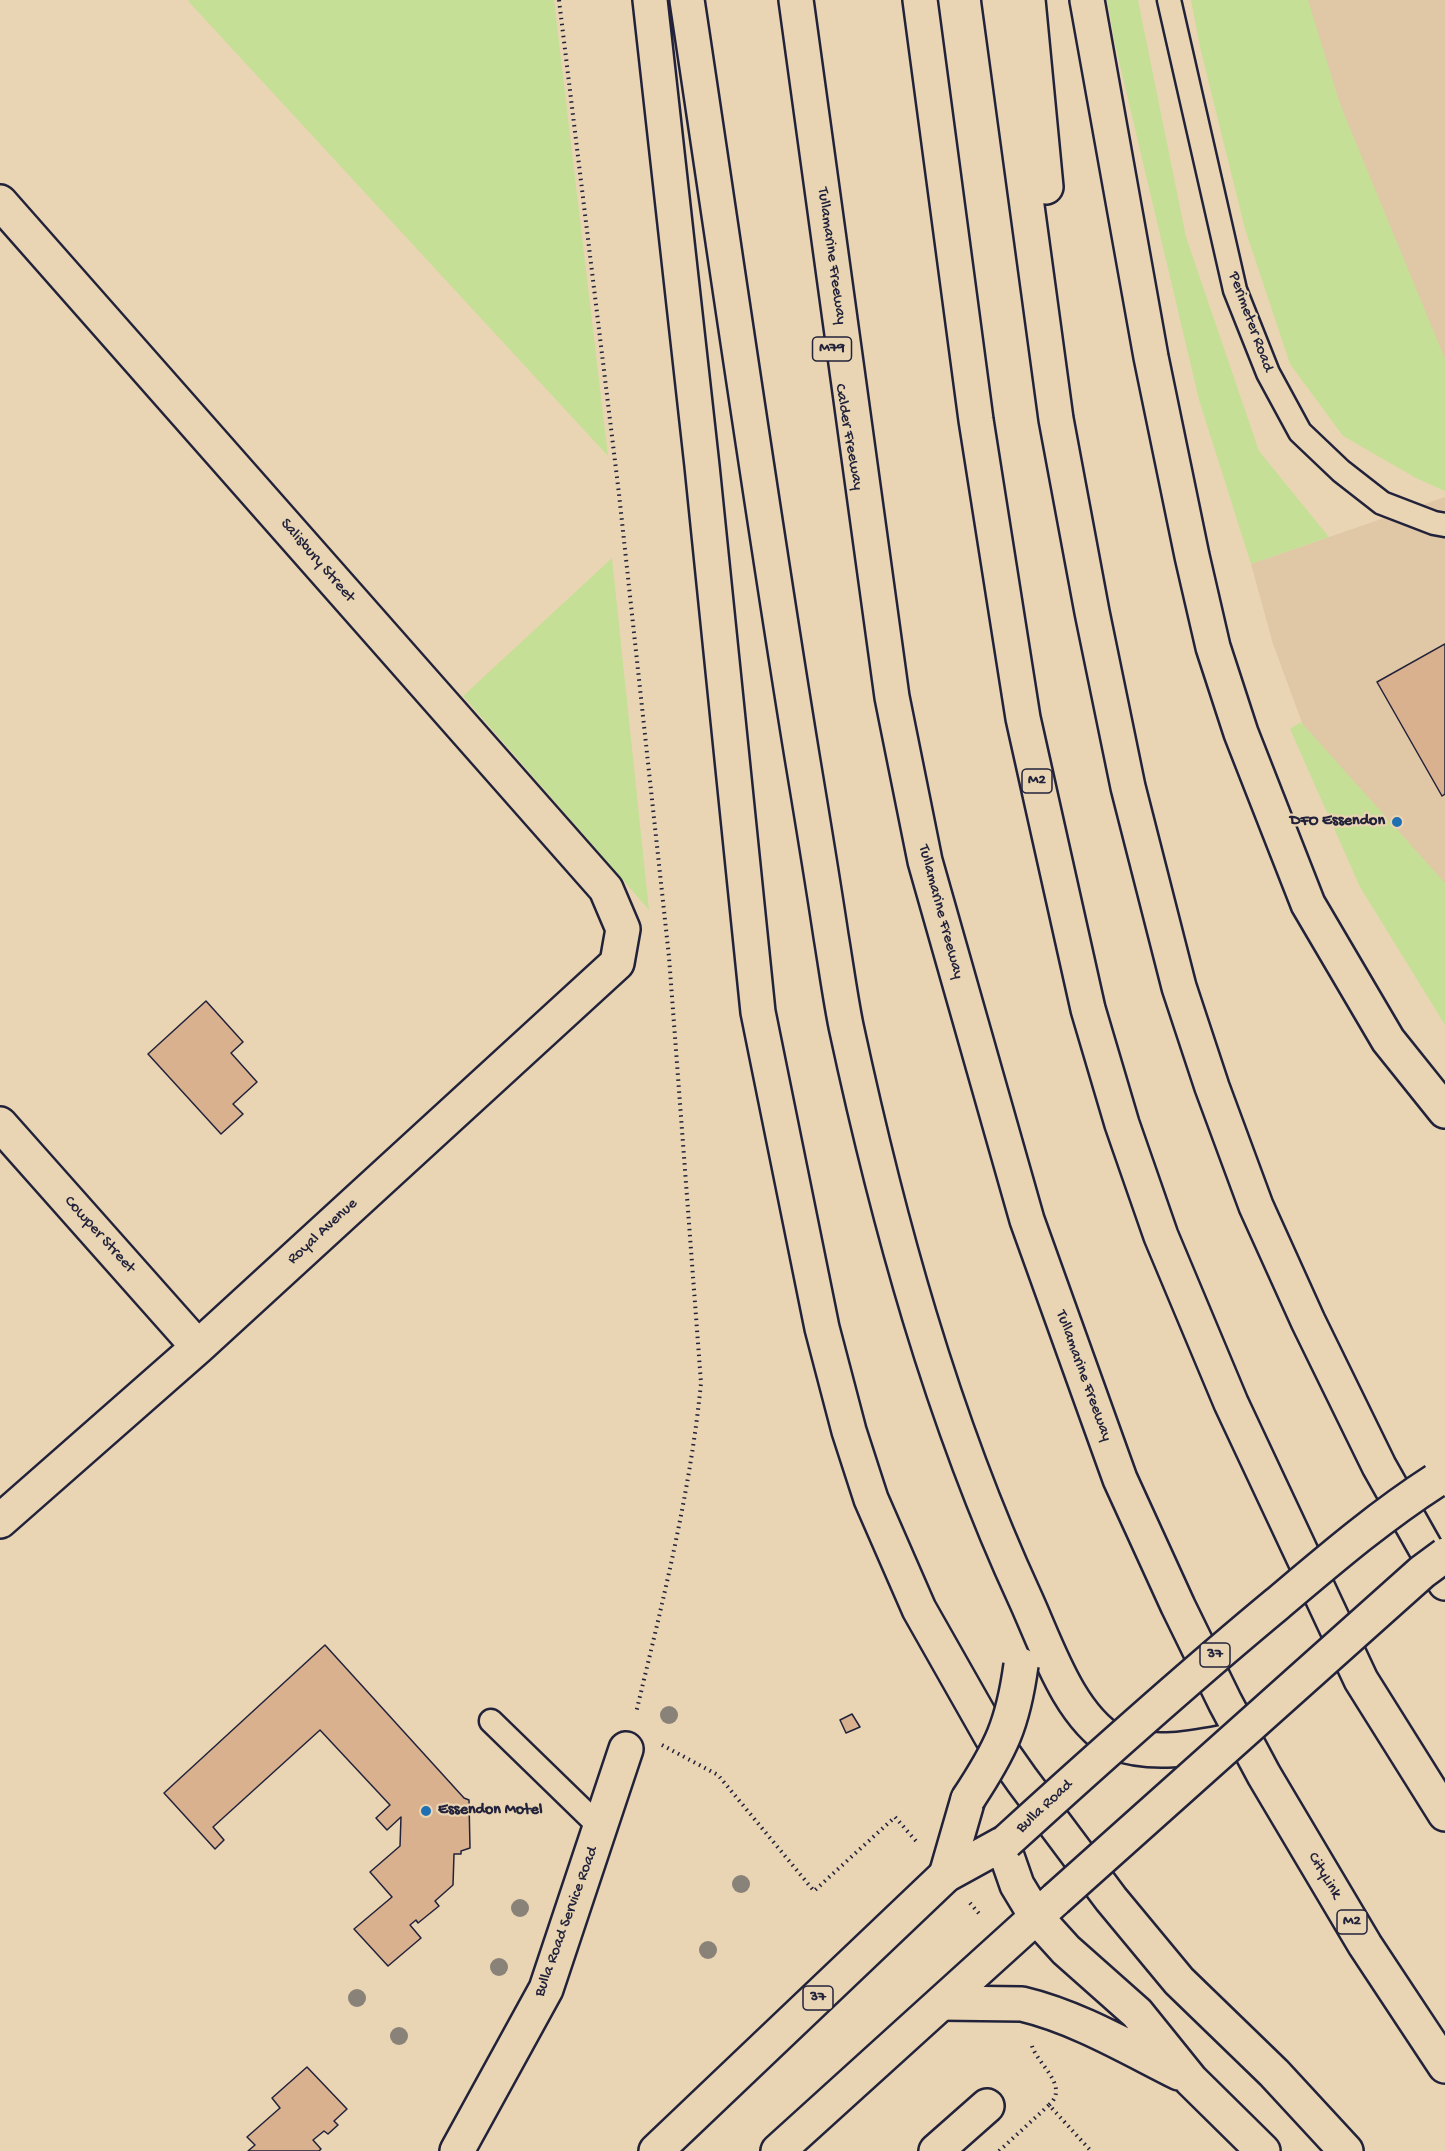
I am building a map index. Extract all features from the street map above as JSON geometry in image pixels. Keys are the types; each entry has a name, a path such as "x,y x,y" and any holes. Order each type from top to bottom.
{"main road":[{"path":"650,0 702,466 758,1012 822,1328 849,1431 871,1499 919,1608 992,1736 1022,1780 1111,1899 1179,1981 1274,2073 1347,2151"},
{"path":"687,0 778,613 845,1021 882,1182 945,1398 1016,1579 1067,1690 1076,1704 1105,1736 1138,1750 1191,1748 1235,1740"},
{"name":"Calder Freeway","path":"773,0 892,697"},
{"name":"Tullamarine Freeway","path":"796,0 892,697 925,861 1027,1220 1120,1479 1224,1702 1264,1775"},
{"name":"M2","path":"920,0 976,420 1023,718 1088,1008 1122,1124 1161,1236 1231,1403 1361,1680 1445,1814"},
{"path":"999,0 1056,419 1128,787 1179,987 1256,1206 1308,1321 1379,1466 1445,1583"},
{"path":"1028,0 1067,391 1092,612"},
{"path":"1087,0 1151,357 1192,556 1216,658 1241,733 1308,904 1388,1040 1445,1112"},
{"name":"Salisbury Street","path":"0,202 606,888 623,929"},
{"name":"Royal Avenue","path":"0,1521 198,1347 617,963 623,929"},
{"name":"Cowper Street","path":"0,1124 198,1347"},
{"name":"Bulla Road","path":"656,2151 946,1875 1005,1844 1105,1736 1207,1662 1388,1513 1440,1477"},
{"path":"778,2151 1422,1572 1445,1555"},
{"path":"946,1875 968,1799 999,1749 1013,1712 1021,1665 1016,1579"},
{"name":"Bulla Road Service Road","path":"457,2151 546,1989 626,1749"},
{"name":"CityLink","path":"1264,1775 1365,1945 1445,2066"},
{"path":"1005,1844 1017,1885 1047,1908 1066,1950 1137,2013 1191,2080 1263,2151"},
{"path":"942,2003 1022,2004 1034,2007 1092,2030 1191,2080"},
{"path":"936,2151 987,2106"}],"lane":[{"name":"Perimeter Road","path":"1169,0 1235,290 1268,373 1300,432 1341,471 1382,503 1445,525"},
{"path":"491,1721 600,1827"}],"path":[{"path":"660,1744 718,1775 814,1891 895,1817 946,1875"},
{"path":"999,2151 1054,2101 1057,2093 1056,2082"},
{"path":"1049,2105 1091,2151"}],"shaded area":[{"path":"1217,0 1445,0 1445,477"},
{"name":"DFO Essendon","path":"1445,497 1445,990 1308,739 1273,644 1251,564"}],"green space":[{"path":"554,0 608,456 188,1"},
{"path":"1107,0 1138,0 1186,237 1259,451 1329,537 1251,564 1199,400 1115,44"},
{"path":"1191,0 1308,0 1340,104 1445,359 1445,491 1416,478 1343,436 1290,364 1245,229 1200,47"},
{"path":"612,558 649,910 463,696"},
{"path":"1301,722 1445,883 1445,1025 1360,887 1290,729"}],"building":[{"path":"1445,644 1445,794 1442,796 1377,682"},
{"path":"206,1001 243,1042 231,1053 257,1082 233,1104 243,1114 221,1134 148,1054"},
{"name":"Essendon Motel","path":"325,1645 464,1798 469,1800 470,1848 461,1851 461,1854 454,1854 453,1885 435,1901 439,1906 418,1923 416,1920 410,1925 421,1938 388,1966 354,1929 392,1897 370,1872 400,1846 401,1817 387,1830 376,1818 390,1805 320,1730 213,1827 224,1840 215,1849 164,1793"},
{"path":"852,1714 860,1727 846,1733 840,1720"},
{"path":"307,2067 347,2109 334,2121 338,2125 328,2134 324,2131 313,2140 321,2149 319,2151 248,2151 255,2145 247,2137 280,2108 272,2098"}],"place":[{"name":"DFO Essendon","path":"1397,822"},
{"name":"Essendon Motel","path":"426,1811"}]}
